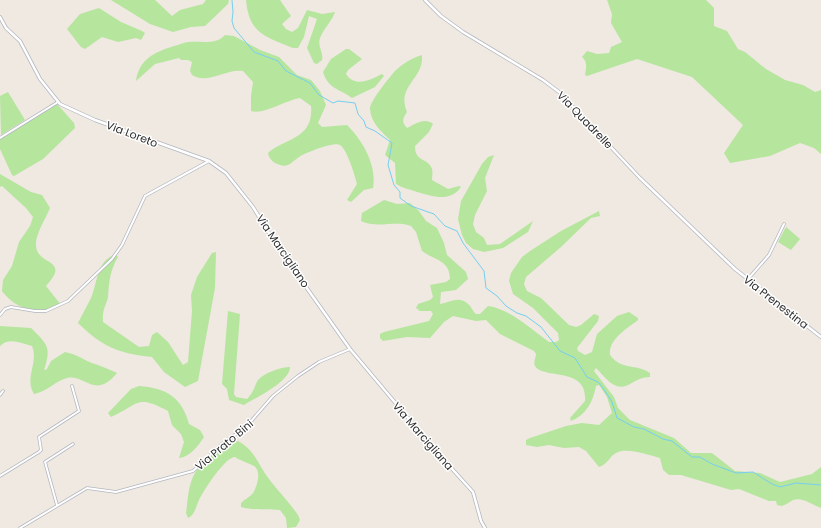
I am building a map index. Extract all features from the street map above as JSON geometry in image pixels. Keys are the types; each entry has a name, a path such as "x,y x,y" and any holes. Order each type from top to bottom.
{"street":[{"name":"Via Quadrelle","path":"425,0 440,16 458,29 543,80 561,93 640,178 732,266"},
{"name":"Via Loreto","path":"0,17 6,28 20,41 40,79 58,102 75,112 95,120 209,161"},
{"path":"0,138 58,102"},
{"path":"0,315 5,309 11,307 35,311 46,311 68,301 112,259 120,247 145,196 209,161"},
{"name":"Via Marcigliano","path":"209,161 226,173 246,197 277,246 350,349"},
{"path":"748,280 769,255 784,224"},
{"name":"Via Prenestina","path":"732,266 821,337"},
{"name":"Via Prato Bini","path":"20,528 87,487 108,492 118,492 193,471 222,444 246,428 273,396 298,376 319,362 350,349"},
{"name":"Via Marcigliana","path":"350,349 435,450 471,489 476,496 481,522 485,528"},
{"path":"0,476 39,452 41,450 39,437 79,412 80,409 72,386"},
{"path":"0,395 3,391"},
{"path":"57,505 46,462 73,444"}],"green space":[{"path":"111,0 155,0 172,16 180,10 203,4 206,0 229,0 228,4 205,26 191,27 173,32 150,24"},
{"path":"246,0 280,0 291,16 282,24 286,29 292,32 298,28 307,10 322,14 335,12 319,41 322,60 317,64 314,63 307,48 317,19 309,16 304,37 298,48 293,48 260,33 251,20"},
{"path":"607,0 706,0 714,8 714,26 727,31 738,49 745,52 766,69 785,80 803,85 815,92 821,90 821,154 814,148 800,143 770,156 730,163 724,153 743,125 692,77 637,59 587,76 585,75 586,63 582,57 587,51 597,54 609,53 611,47 622,42 611,23 612,14"},
{"path":"99,8 121,22 145,33 141,40 136,38 118,42 102,37 85,49 81,47 67,29 80,14"},
{"path":"225,35 234,36 260,50 279,57 297,75 311,80 320,91 326,105 318,123 322,127 347,125 353,131 368,154 371,162 374,179 373,188 364,190 351,202 347,200 357,184 353,169 343,147 337,144 313,150 302,155 286,166 279,165 272,161 268,153 297,137 308,126 311,117 311,106 300,98 262,111 251,111 253,82 243,71 198,78 192,75 190,71 192,62 188,60 181,60 179,58 155,64 136,81 138,73 144,62 154,54 185,42 208,42 217,40"},
{"path":"346,49 349,49 362,59 348,70 346,74 354,81 363,82 382,74 384,76 375,87 352,98 331,86 325,78 323,72 331,59"},
{"path":"422,55 419,71 407,89 405,95 407,112 403,122 407,128 423,121 433,124 429,132 415,146 419,158 430,165 432,170 432,180 448,189 459,186 461,187 457,192 446,197 417,192 396,184 395,163 385,155 390,140 377,126 372,118 370,109 380,90 395,71 407,62"},
{"path":"8,92 25,120 1,135 0,96"},
{"path":"57,104 74,123 75,128 43,159 14,176 12,175 0,149 0,139"},
{"path":"494,155 485,178 487,191 475,215 473,224 476,232 484,238 487,245 500,244 533,221 528,232 503,248 484,252 473,249 466,243 462,235 458,219 461,201 482,164 488,157"},
{"path":"0,174 31,192 42,195 50,208 39,232 36,245 37,252 54,266 55,271 53,277 46,286 61,305 44,310 28,309 14,303 2,291 3,280 12,266 19,242 30,226 33,217 26,208 2,186 0,187"},
{"path":"384,200 397,204 410,203 419,211 426,221 437,228 444,243 447,255 466,272 468,279 456,290 441,292 440,304 454,300 465,301 476,314 480,314 488,306 496,308 520,320 549,342 556,342 559,340 558,333 533,308 513,294 509,281 511,273 522,257 530,251 561,231 599,211 600,216 591,218 561,247 526,277 524,284 527,291 541,298 569,325 576,327 581,325 594,314 599,316 598,321 577,348 578,351 585,355 592,352 597,334 617,316 629,312 638,318 638,320 624,330 615,339 610,349 610,355 619,363 639,368 650,373 650,377 642,378 620,387 611,383 596,368 594,371 614,397 618,408 630,420 674,438 691,453 712,453 735,471 760,473 780,482 812,474 821,467 821,508 804,500 797,499 781,506 777,505 776,501 769,501 739,489 731,490 681,475 669,475 663,470 660,458 638,452 621,451 616,453 605,464 599,467 586,451 579,447 564,448 549,445 537,447 526,445 526,440 530,438 566,426 582,423 599,425 612,413 607,397 599,385 596,386 591,403 585,412 571,421 570,418 585,401 584,390 580,383 573,378 540,370 534,365 536,354 534,351 500,334 486,320 476,321 453,316 444,322 430,338 407,337 383,341 380,338 380,334 384,332 429,321 433,314 431,311 420,311 416,308 418,304 430,300 433,297 430,285 446,282 450,279 447,268 444,264 422,251 416,232 411,226 405,224 380,225 361,221 362,213"},
{"path":"786,227 800,239 791,250 778,242"},
{"path":"216,252 215,288 198,381 185,387 164,372 152,357 111,348 95,338 78,323 91,298 101,267 109,257 116,254 118,257 110,276 108,297 103,314 103,322 139,347 149,346 152,335 157,332 168,342 183,365 188,362 192,311 191,295 197,277 212,253"},
{"path":"228,311 240,314 234,394 236,397 247,399 253,392 258,380 261,377 273,371 290,367 288,373 278,384 244,405 229,400 227,389 222,384"},
{"path":"0,326 31,328 36,333 44,342 48,351 44,370 47,369 51,361 65,352 76,355 117,373 109,381 102,385 90,384 79,379 67,378 39,393 34,394 30,382 34,358 32,346 11,341 0,346"},
{"path":"139,386 157,389 172,396 182,407 189,424 200,430 204,437 187,456 179,458 184,442 181,434 172,425 168,411 144,402 133,405 111,417 108,413 131,389"},
{"path":"235,440 247,447 265,474 298,515 300,520 296,527 287,528 286,518 280,510 251,509 241,507 241,503 255,490 258,471 254,466 235,457 226,462 215,475 199,500 194,513 188,518 186,513 189,493 191,482 195,473 213,454"}],"waterway":[{"path":"232,0 232,21 234,28 254,52 278,61 286,71 310,83 319,95 333,103 338,101 355,103 358,114 364,121 366,127 375,131 392,143 388,165 394,185 400,192 400,198 411,206 434,214 445,226 457,231 463,243 484,271 486,288 497,296 506,306 517,313 526,316 541,327 560,351 575,358 587,377 598,382 603,388 612,402 617,418 634,427 644,429 663,439 672,441 692,457 700,457 712,464 736,473 753,472 772,484 780,487 796,483 821,485"}]}
